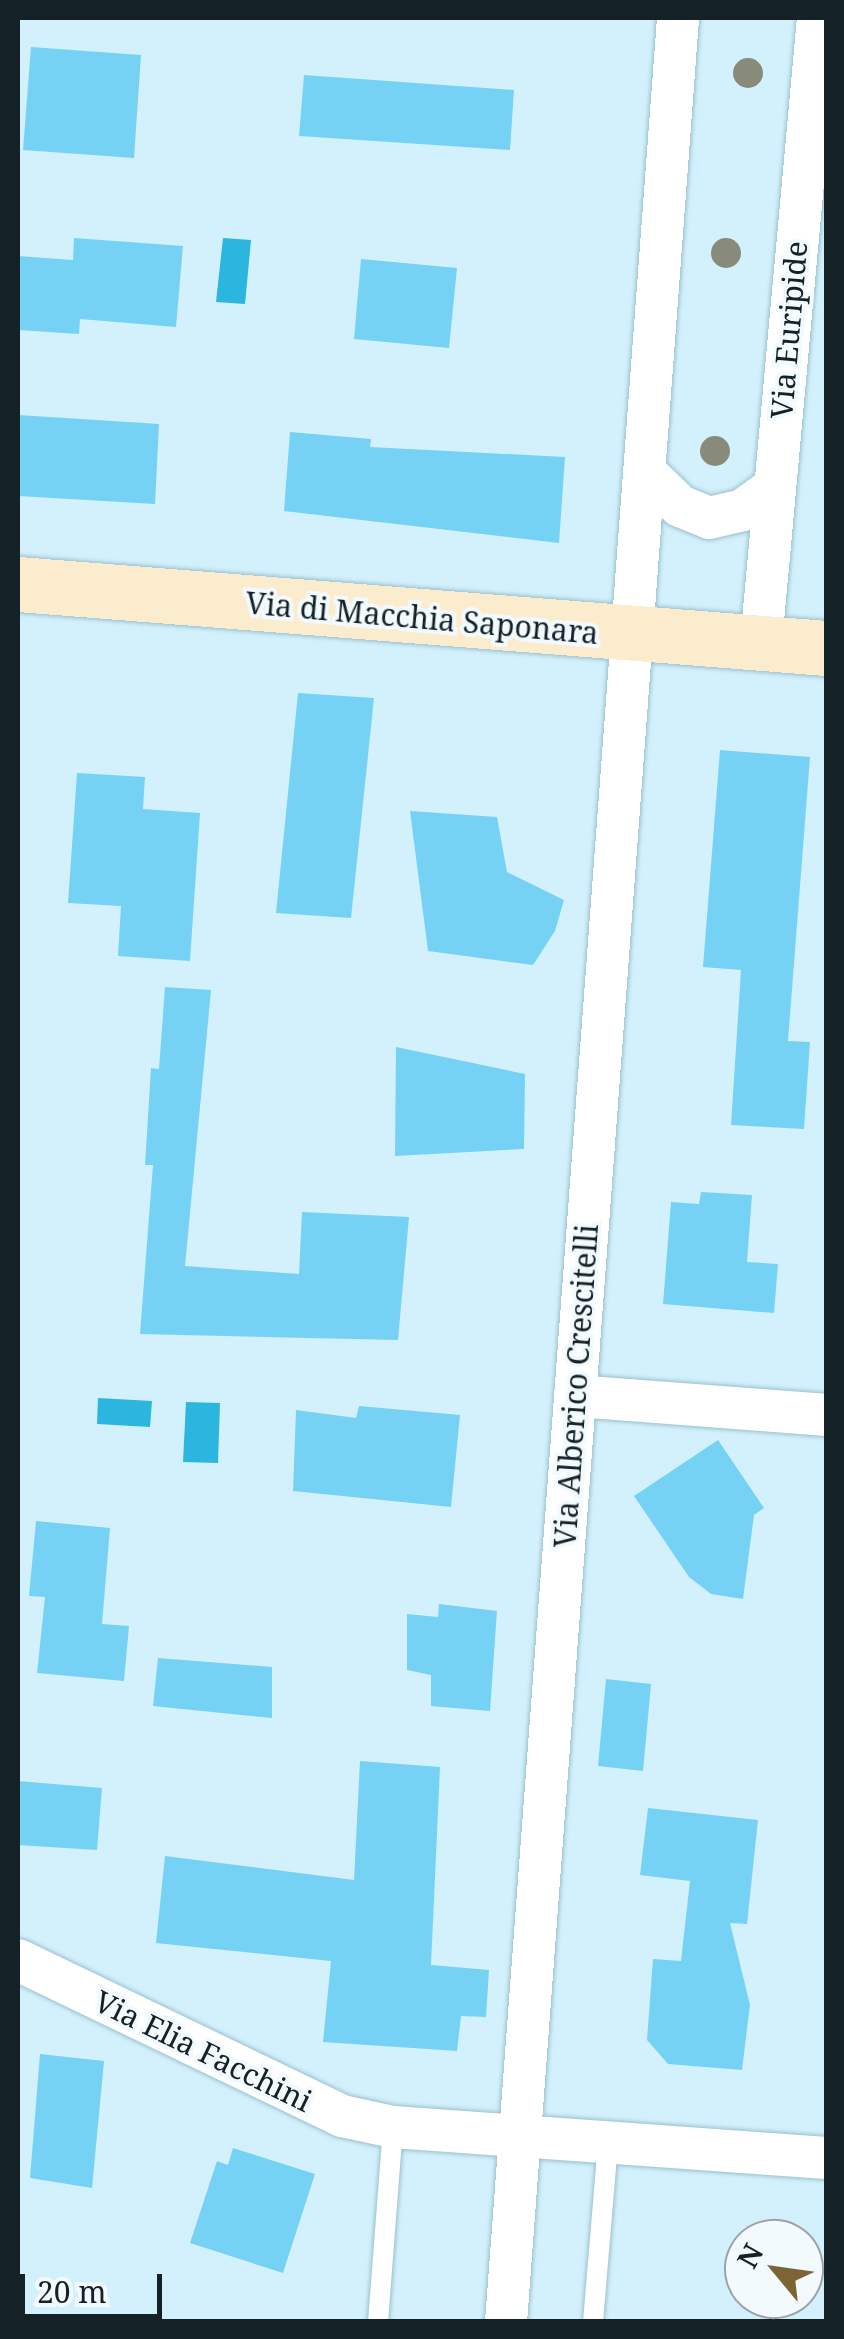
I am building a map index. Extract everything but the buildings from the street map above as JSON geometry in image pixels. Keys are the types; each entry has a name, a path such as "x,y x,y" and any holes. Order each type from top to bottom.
{"street":[{"path":"634,636 678,18"},
{"name":"Via Euripide","path":"761,643 818,18"},
{"path":"646,473 680,506 709,518 744,510 775,487"},
{"name":"Via di Macchia Saponara","path":"18,584 634,636 826,648"},
{"name":"Via Alberico Crescitelli","path":"506,2322 634,636"},
{"path":"575,1396 826,1414"},
{"name":"Via Elia Facchini","path":"18,1960 311,2105 393,2127 608,2142"},
{"path":"608,2142 826,2158"}],"lane":[{"path":"378,2322 393,2127"},
{"path":"593,2322 608,2142"}],"water":[{"path":"223,238 251,240 245,304 216,302"},
{"path":"98,1398 152,1401 150,1427 97,1424"},
{"path":"186,1402 220,1403 218,1463 183,1462"}]}
